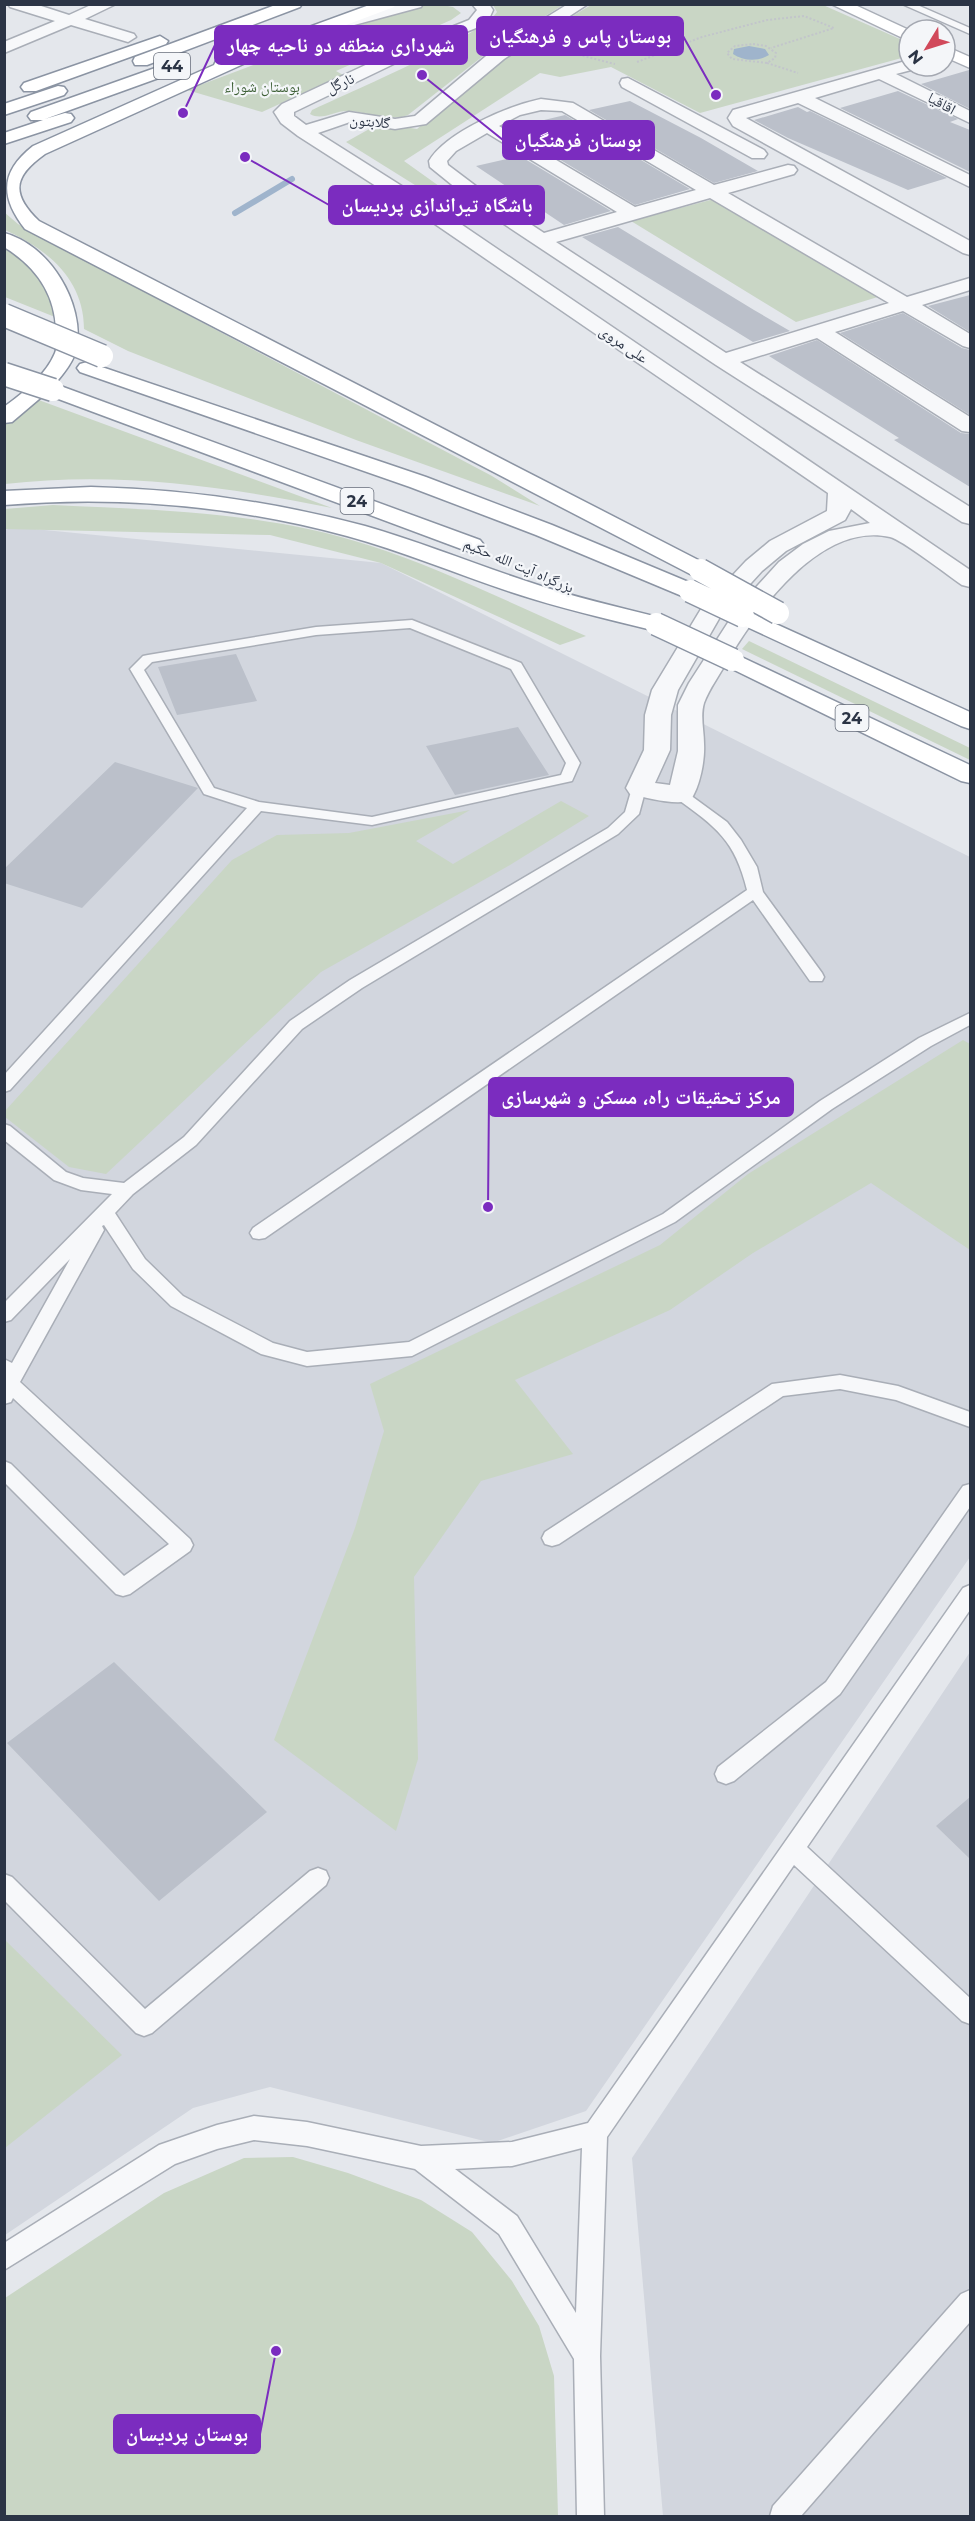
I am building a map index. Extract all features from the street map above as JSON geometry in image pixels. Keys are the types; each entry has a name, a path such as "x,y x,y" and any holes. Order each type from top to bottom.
{"main road":[{"path":"4,96 263,4"},
{"name":"44","path":"4,110 294,4"},
{"name":"44","path":"4,129 339,4"},
{"path":"4,140 243,58 388,4"},
{"path":"838,4 897,31"},
{"path":"243,58 39,150 26,158 11,174 6,193 9,203 16,213 32,225 700,570 767,617"},
{"path":"4,239 33,257 50,274 65,311 66,351 52,375 4,417"},
{"path":"4,315 94,362"},
{"name":"24","path":"46,354 94,362 544,530 690,591 767,617 970,721"},
{"name":"بزرگراه آیت الله حکیم","path":"4,374 53,390 492,553"},
{"path":"4,498 117,494 207,502 251,509 354,530 452,561 541,594 656,624"},
{"name":"بزرگراه آیت الله حکیم","path":"514,562 733,660 970,776"}],"street":[{"path":"16,4 128,37"},
{"path":"4,48 108,4"},
{"path":"332,26 415,4"},
{"name":"گلابتون","path":"304,132 337,120 362,118 404,124 420,120 498,55 580,4"},
{"name":"نارگل","path":"288,108 425,43 475,23 484,15 485,10 472,6"},
{"path":"897,68 739,114 737,118 739,122 965,256"},
{"name":"اقاقیا","path":"881,73 970,118"},
{"path":"624,74 808,181"},
{"path":"800,97 970,182"},
{"path":"970,342 561,105 546,105 520,110 486,125 452,146 438,161 444,171 490,206 723,361 970,517"},
{"name":"علی مروی","path":"288,108 283,112 287,119 304,132 439,218 970,580"},
{"path":"486,125 633,214"},
{"path":"542,240 788,170"},
{"path":"439,218 490,206"},
{"path":"920,242 965,256"},
{"path":"723,361 970,284"},
{"path":"819,331 970,426"},
{"path":"839,492 840,507 837,515 778,546 754,566 710,614 665,690 658,715 657,750 639,788 681,795 691,752 690,707 735,626 776,576 808,552 841,536 877,527 895,530"},
{"path":"657,750 691,752"}],"lane":[{"path":"906,4 970,32"},
{"path":"412,624 516,666 573,762 567,778 372,821 257,806 209,791 137,669 148,659 316,631 412,624"},
{"path":"4,1315 127,1190 190,1142 296,1025 356,984 613,831 632,814 639,788"},
{"path":"681,795 722,825 736,843 749,867 755,892 816,977"},
{"path":"4,1086 257,806"},
{"path":"259,1233 755,892"},
{"path":"105,1213 139,1264 177,1301 268,1349 307,1359 411,1349 669,1218 826,1105 925,1042 970,1018"},
{"path":"4,1130 60,1176 81,1184 127,1190"},
{"path":"4,1469 123,1588 183,1545 6,1382 105,1213"},
{"path":"552,1538 779,1389 840,1382 898,1393 970,1420"},
{"path":"726,1773 833,1688 970,1492"},
{"path":"591,2517 588,2356 594,2133 970,1594"},
{"path":"793,1849 970,2013"},
{"path":"4,1884 144,2025 318,1878"},
{"path":"4,2258 168,2154 217,2137 254,2128 307,2134 421,2158 512,2154 594,2133"},
{"path":"421,2158 508,2225 588,2356"},
{"path":"783,2517 970,2303"}],"path":[{"path":"633,63 702,37 767,20 804,16 834,28 771,48 746,44 735,46 727,53 732,59 776,64 807,77"},
{"path":"527,38 555,44 624,74"},
{"path":"767,63 775,58 776,53 771,48"}],"shaded area":[{"path":"14,527 381,563 970,857 970,1557 586,2111 492,2143 270,2087 193,2108 5,2235 5,530"},
{"path":"970,1652 970,2516 663,2516 632,2158"}],"green space":[{"path":"493,5 563,5 492,49 408,115 393,118 347,111 324,116 310,114 312,110 412,64 467,35 497,12"},
{"path":"591,5 823,5 897,38 897,59 700,113 611,67 560,77 540,73 404,161 453,196 439,200 346,142 380,123 417,129 496,62"},
{"name":"بوستان شوراء","path":"420,6 453,7 461,13 451,20 336,71 343,75 262,112 187,90 360,25"},
{"path":"714,199 881,296 796,322 631,221"},
{"path":"4,212 33,233 492,476 540,506 356,440 128,351 84,329 78,295 70,281 48,256 35,246 5,230"},
{"path":"4,246 27,262 50,290 55,317 5,297"},
{"path":"36,399 332,508 251,493 169,483 87,479 5,484 5,422"},
{"path":"53,505 172,511 252,519 330,534 424,565 586,636 560,645 381,563 270,535 5,529 5,509"},
{"path":"749,641 970,748 970,760 742,649"},
{"path":"561,801 589,816 510,865 321,972 106,1174 69,1167 5,1117 5,1111 232,860 277,835 349,833 470,810 416,841 453,864"},
{"path":"963,1040 970,1044 970,1250 871,1183 753,1253 670,1310 515,1380 573,1454 481,1481 414,1577 418,1759 396,1831 274,1740 355,1528 384,1431 370,1384 660,1245 748,1174"},
{"path":"4,1939 122,2055 5,2148 4,2148"},
{"path":"293,2157 348,2173 421,2200 472,2232 512,2281 539,2326 554,2376 558,2516 5,2516 5,2298 164,2193 244,2158"}],"water":[{"path":"749,46 765,49 769,55 751,60 733,54 734,49"}],"building":[{"path":"969,70 970,109 921,84 942,78 957,78 957,74"},
{"path":"898,91 958,119 950,122 970,130 970,172 840,108"},
{"path":"630,101 758,171 714,183 589,110"},
{"path":"798,107 947,178 908,190 788,138 754,120"},
{"path":"565,115 690,189 635,205 544,150 556,147 519,126"},
{"path":"520,156 611,211 564,225 476,166"},
{"path":"618,227 790,331 753,342 582,237"},
{"path":"970,295 970,332 928,306"},
{"path":"903,313 962,348 970,350 970,415 840,333"},
{"path":"817,340 961,433 970,434 970,487 894,440 899,438 769,356"},
{"path":"236,654 257,701 177,715 158,667"},
{"path":"518,727 549,775 455,795 426,746"},
{"path":"115,762 198,788 82,908 4,883 4,869"},
{"path":"114,1662 267,1812 159,1901 7,1743"},
{"path":"970,1797 970,1859 936,1826"}],"waterway":[{"path":"235,213 292,179"}],"place":[{"name":"بوستان فرهنگیان","path":"422,75"},
{"name":"بوستان پاس و فرهنگیان","path":"716,95"},
{"name":"شهرداری منطقه دو ناحیه چهار","path":"183,113"},
{"name":"باشگاه تیراندازی پردیسان","path":"245,157"},
{"name":"مرکز تحقیقات راه، مسکن و شهرسازی","path":"488,1207"},
{"name":"بوستان پردیسان","path":"276,2351"}]}
